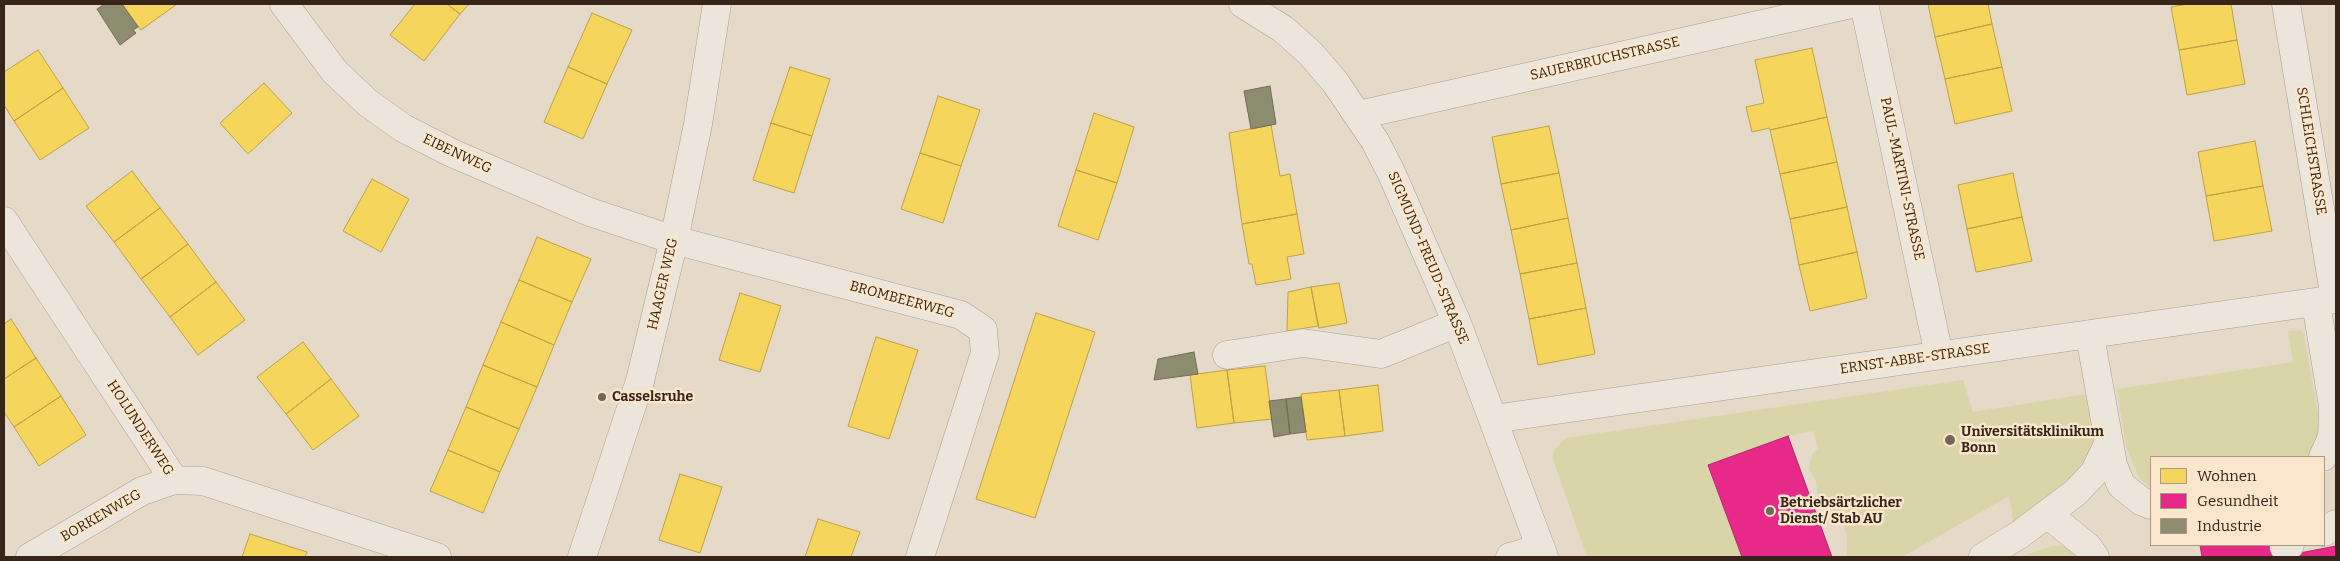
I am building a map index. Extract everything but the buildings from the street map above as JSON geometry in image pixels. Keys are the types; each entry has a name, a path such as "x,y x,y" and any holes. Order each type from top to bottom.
{"street":[{"name":"EIBENWEG","path":"284,4 335,72 368,104 403,128 452,153 587,211 674,240"},
{"name":"HAAGER WEG","path":"582,557 640,381 674,240 698,124 717,4"},
{"name":"SIGMUND-FREUD-STRASSE","path":"1243,4 1283,30 1310,54 1335,82 1375,141 1391,172 1457,323 1543,553"},
{"name":"SAUERBRUCHSTRASSE","path":"1359,115 1851,4"},
{"name":"PAUL-MARTINI-STRASSE","path":"1864,4 1939,355"},
{"name":"SCHLEICHSTRASSE","path":"2286,4 2329,300 2334,416 2332,437 2323,456"},
{"name":"HOLUNDERWEG","path":"4,221 174,480 203,481 437,557"},
{"name":"BROMBEERWEG","path":"674,240 961,315 983,330 985,353 920,557"},
{"name":"ERNST-ABBE-STRASSE","path":"1493,419 1939,355 2090,336 2329,300"},
{"path":"1227,355 1303,343 1381,354 1457,323"},
{"path":"2090,336 2113,465 2120,485 2141,501 2150,505"},
{"path":"1983,557 2019,535 2075,493 2094,473 2109,442"},
{"name":"BORKENWEG","path":"30,557 142,491 174,480"},
{"path":"2047,514 2088,547 2094,557"},
{"path":"2325,531 2336,524"},
{"path":"1510,557 1543,553"}],"shaded area":[{"path":"2288,331 2301,331 2304,335 2319,420 2319,435 2310,456 2150,456 2150,487 2140,479 2126,447 2117,389 2293,362"},
{"path":"1963,380 1973,412 2087,394 2096,440 2091,460 2015,529 2009,496 1902,557 1847,557 1847,536 1844,526 1840,517 1818,495 1816,482 1809,469 1812,454 1818,449 1813,431 1788,436 1708,465 1742,557 1587,557 1553,459 1554,450 1566,438"},
{"path":"2052,546 2061,546 2072,550 2079,557 2020,557"}],"place":[{"name":"Casselsruhe","path":"602,397"},
{"name":"Universitätsklinikum Bonn","path":"1950,440"},
{"name":"Betriebsärtzlicher Dienst/ Stab AU","path":"1770,511"}]}
